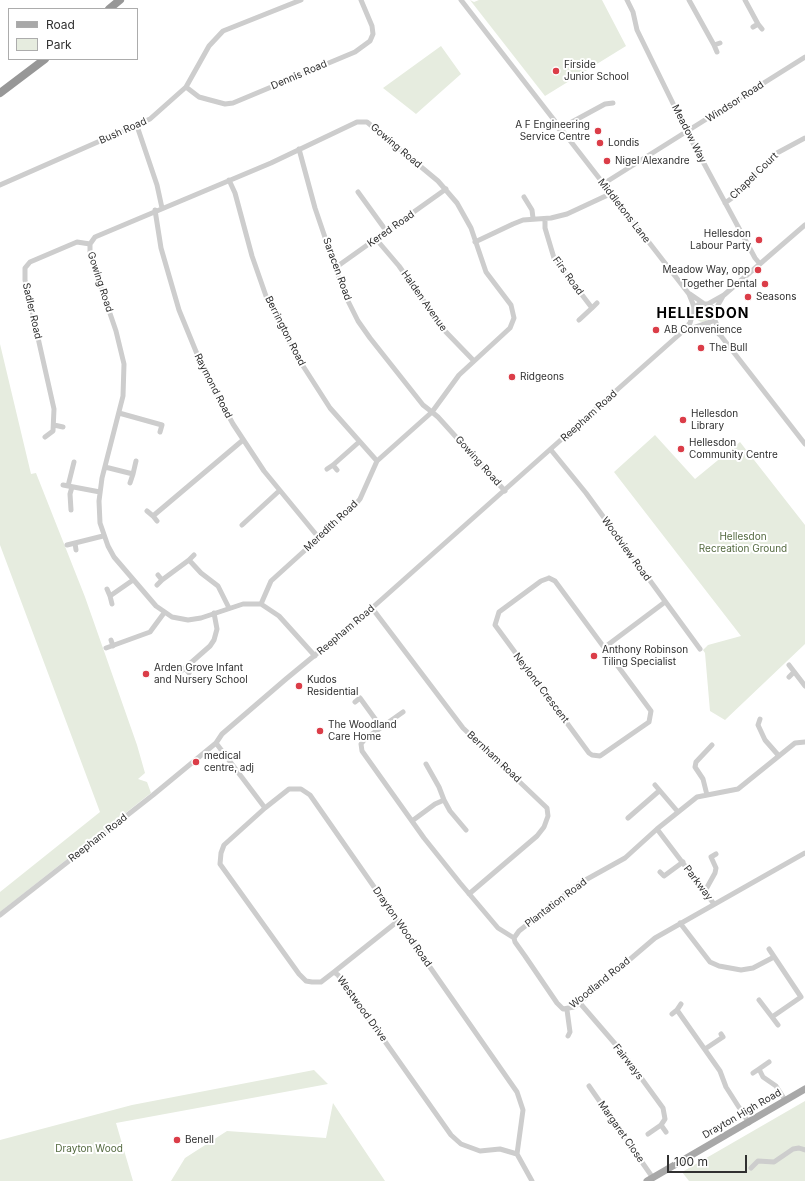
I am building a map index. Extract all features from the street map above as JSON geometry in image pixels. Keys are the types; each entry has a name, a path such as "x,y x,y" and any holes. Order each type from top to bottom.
{"highway":[{"path":"110,8 120,0"},
{"path":"0,93 44,60"}],"main road":[{"name":"Drayton High Road","path":"650,1180 805,1089"}],"street":[{"name":"Bush Road","path":"0,185 150,119 186,87 208,46 223,31 301,0"},
{"name":"Dennis Road","path":"186,87 199,97 225,104 233,103 355,52 370,41 372,34 372,26 361,0"},
{"name":"Middletons Lane","path":"461,0 536,94 560,129 689,294 693,304 693,313"},
{"name":"Meadow Way","path":"626,0 633,12 637,30 687,132 755,258 760,264"},
{"path":"689,0 717,52"},
{"path":"745,0 762,29"},
{"path":"752,27 758,24"},
{"path":"714,46 720,42"},
{"name":"Windsor Road","path":"603,184 805,57"},
{"path":"560,129 605,104 613,103"},
{"name":"Gowing Road","path":"164,613 114,557 103,536 98,510 100,492 119,413 125,380 123,356 90,255 90,244 99,234 229,180 357,122 367,122 446,189 465,216 471,228 486,272 511,305 514,318 513,324 446,390 432,412 504,491"},
{"path":"137,126 157,185 162,208"},
{"name":"Chapel Court","path":"725,203 739,193 745,184 777,153 805,138"},
{"name":"Saracen Road","path":"299,149 315,208 335,268 344,293 358,321 410,390 423,405 432,412"},
{"name":"Berrington Road","path":"229,180 235,193 252,256 266,296 278,321 313,382 330,408 377,461"},
{"name":"Kered Road","path":"335,268 446,189"},
{"path":"358,192 387,232"},
{"path":"475,242 513,224 533,218 545,219 568,214 610,194"},
{"path":"524,197 532,210 533,218"},
{"name":"Raymond Road","path":"155,210 161,248 169,278 190,339 219,400 243,440 279,490 319,538"},
{"name":"Firs Road","path":"545,219 545,228 554,258 592,308"},
{"name":"Reepham Road","path":"0,916 154,795 216,743 275,688 372,608 682,332 690,323 695,307 724,295 805,225"},
{"name":"Halden Avenue","path":"376,239 399,266 445,331 474,361"},
{"name":"Sadler Road","path":"54,425 54,409 24,272 25,268 30,262 77,242 90,244"},
{"name":"Middletons Lane","path":"689,294 706,303"},
{"name":"Reepham Road","path":"682,332 693,327 710,324 724,295"},
{"path":"579,320 597,303"},
{"path":"706,303 714,309 721,336"},
{"path":"693,313 696,322 712,328 721,336 805,444"},
{"name":"Meredith Road","path":"261,604 271,581 360,499 377,461 432,412"},
{"path":"119,413 162,425"},
{"path":"160,432 164,418"},
{"path":"45,437 50,435 54,425 63,427"},
{"path":"152,516 183,490 188,490 199,480 199,476 243,440"},
{"path":"327,469 359,442"},
{"name":"Woodview Road","path":"551,450 586,493 700,649"},
{"path":"130,482 136,461"},
{"path":"71,510 68,486 74,462"},
{"path":"333,465 337,470"},
{"path":"105,467 133,474"},
{"path":"68,486 100,492"},
{"path":"242,525 279,490"},
{"path":"147,511 158,521"},
{"path":"67,545 103,536"},
{"path":"75,543 76,550"},
{"path":"157,585 194,555"},
{"path":"189,560 201,573 218,586 229,608"},
{"path":"158,575 162,580"},
{"name":"Neylond Crescent","path":"552,579 604,648 650,707 651,715 648,722 604,755 597,757 589,752 497,630 495,625 496,616 541,581 552,579"},
{"path":"110,596 133,580"},
{"path":"107,589 112,604"},
{"path":"604,648 665,602"},
{"path":"106,648 150,632 164,613 179,619 188,620 243,604 261,604 279,616 315,656"},
{"name":"Bernham Road","path":"372,608 463,728 547,808 548,816 544,827 537,836 469,894"},
{"path":"180,672 210,646 214,640 217,629 214,613"},
{"path":"111,640 113,646"},
{"path":"789,665 805,686"},
{"path":"185,668 189,673"},
{"path":"789,677 794,672"},
{"path":"355,702 360,698 381,727"},
{"name":"Woodland Road","path":"403,712 365,739 361,744 362,751 412,821 469,894 498,928 514,938 517,945 563,1010 567,1010 579,1002 655,938 805,853"},
{"path":"760,719 756,725 765,740 779,756"},
{"name":"Plantation Road","path":"514,938 518,931 580,883 625,858 657,829 697,797 738,789 795,743 805,742"},
{"path":"216,743 265,808"},
{"path":"707,795 703,779 695,767 696,762 712,744"},
{"path":"426,764 450,811 466,830"},
{"path":"655,785 678,812"},
{"name":"Drayton Wood Road","path":"265,808 289,789 301,789 310,795 517,1092 523,1110 517,1154"},
{"path":"628,818 659,790"},
{"path":"412,821 435,804 444,800"},
{"name":"Westwood Drive","path":"265,808 224,845 221,853 220,864 299,974 306,981 321,982 334,972 338,975 451,1135 461,1144 480,1151 500,1149 517,1154"},
{"name":"Parkway","path":"657,829 714,904"},
{"path":"705,891 708,883 715,873 716,868 711,857 716,854"},
{"name":"Parkway","path":"668,882 662,874 682,862"},
{"path":"334,972 398,921"},
{"path":"680,923 710,962 719,966 741,970 753,968 774,957"},
{"path":"769,949 801,997 772,1018"},
{"path":"759,1000 778,1025"},
{"name":"Fairways","path":"579,1002 622,1053 663,1108 665,1119 661,1125"},
{"path":"672,1014 678,1010 681,1004"},
{"path":"567,1010 570,1032 568,1036"},
{"path":"678,1010 720,1071 726,1086 748,1123"},
{"path":"705,1049 723,1037"},
{"path":"753,1073 769,1062"},
{"path":"759,1069 763,1077 776,1086 785,1100"},
{"name":"Margaret Close","path":"589,1086 650,1180"},
{"path":"648,1134 661,1125 666,1132"},
{"path":"750,1168 758,1161 774,1162 793,1149 800,1148 805,1150"},
{"path":"517,1154 532,1181"}],"green space":[{"name":"Firside Junior School","path":"470,0 474,2 479,0 602,0 626,46 545,96"},
{"path":"441,46 461,74 416,114 383,88"},
{"path":"700,306 706,306 711,311 709,320 706,322 700,322 695,317 695,311"},
{"path":"0,344 31,474 36,473 85,597 137,745 145,773 138,779 147,782 151,793 0,912 0,892 100,812 0,545"},
{"name":"Hellesdon Recreation Ground","path":"655,435 695,479 740,442 805,525 805,644 725,720 710,711 705,653 703,650 708,645 741,636 614,472"},
{"name":"Drayton Wood","path":"314,1070 328,1084 116,1123 133,1181 0,1181 0,1140 132,1105"},
{"path":"805,1101 805,1181 689,1181 682,1172"},
{"path":"333,1103 385,1181 171,1181 185,1158 227,1131 326,1138"}],"place":[{"name":"Firside Junior School","path":"556,71"},
{"name":"A F Engineering Service Centre","path":"598,131"},
{"name":"Londis","path":"600,143"},
{"name":"Nigel Alexandre","path":"607,161"},
{"name":"Hellesdon Labour Party","path":"759,240"},
{"name":"Meadow Way, opp","path":"758,270"},
{"name":"Together Dental","path":"765,284"},
{"name":"Seasons","path":"748,297"},
{"name":"AB Convenience","path":"656,330"},
{"name":"The Bull","path":"701,348"},
{"name":"Ridgeons","path":"512,377"},
{"name":"Hellesdon Library","path":"683,420"},
{"name":"Hellesdon Community Centre","path":"681,449"},
{"name":"Anthony Robinson Tiling Specialist","path":"594,656"},
{"name":"Arden Grove Infant and Nursery School","path":"146,674"},
{"name":"Kudos Residential","path":"299,686"},
{"name":"The Woodland Care Home","path":"320,731"},
{"name":"medical centre, adj","path":"196,762"},
{"name":"Benell","path":"177,1140"}],"district":[{"name":"HELLESDON","path":"703,314"}]}
